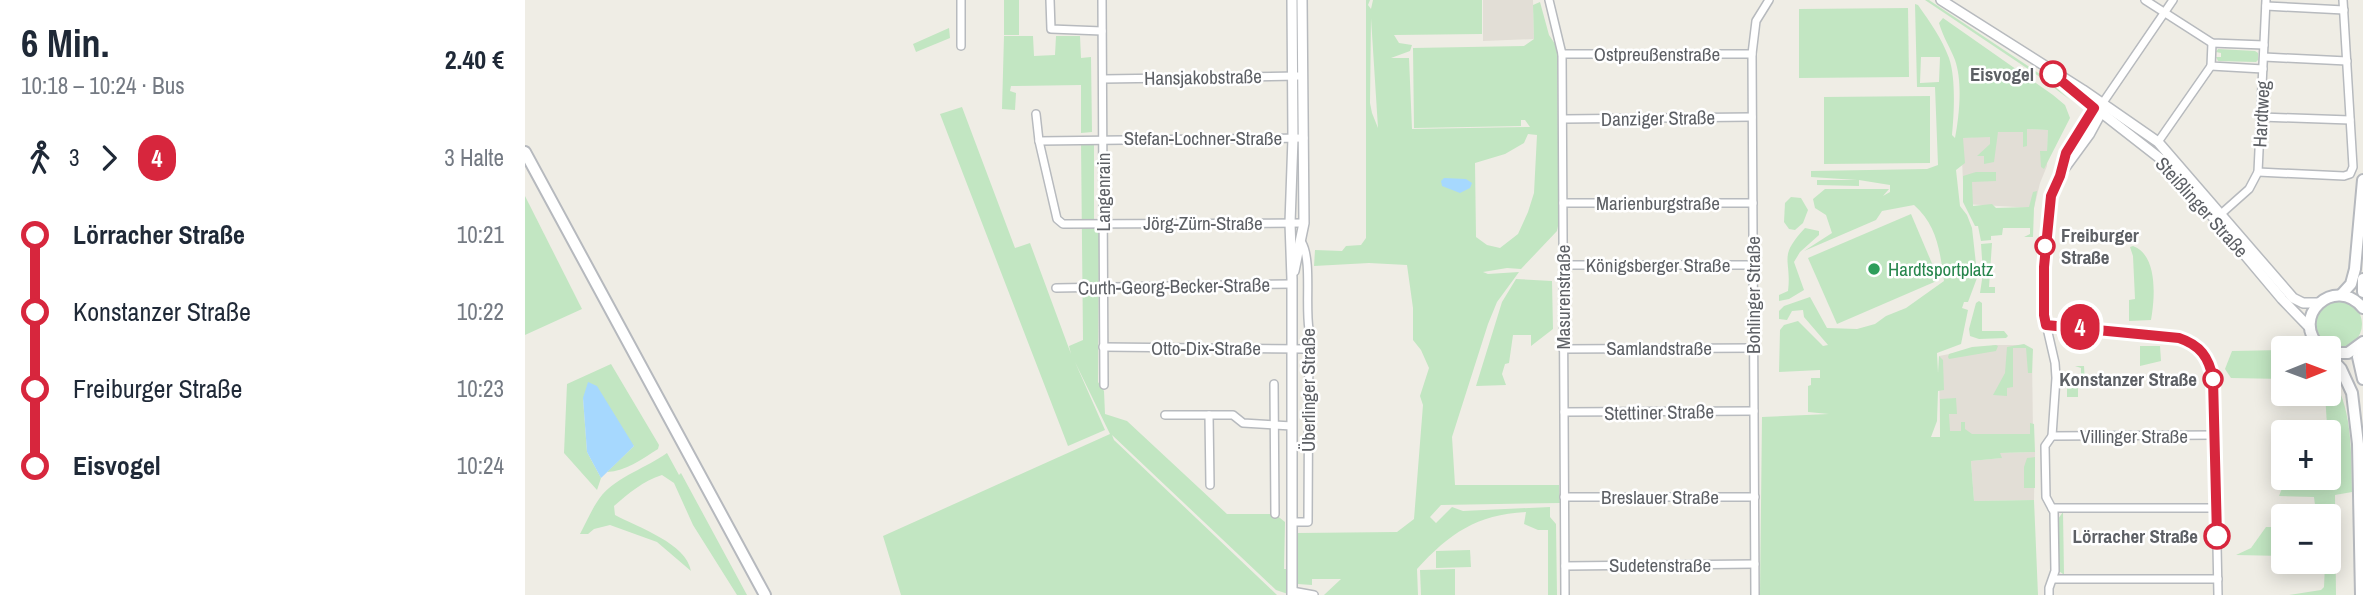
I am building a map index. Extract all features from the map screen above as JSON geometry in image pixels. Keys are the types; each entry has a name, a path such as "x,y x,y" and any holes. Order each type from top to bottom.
{"main road":[{"path":"525,152 765,595"},
{"path":"2341,295 2351,284 2355,269 2363,180"},
{"path":"2363,279 2363,292"},
{"path":"2312,336 2309,327 2310,317 2319,303 2341,295 2355,300 2363,308"},
{"path":"2341,354 2348,353 2362,344"},
{"path":"2362,344 2358,353 2363,376"},
{"path":"2341,369 2352,393 2358,444 2361,595"}],"street":[{"path":"961,0 961,46"},
{"path":"1050,0 1051,29 1102,31"},
{"name":"Langenrain","path":"1102,0 1104,385"},
{"name":"Überlinger Straße","path":"1292,0 1292,593"},
{"name":"Überlinger Straße","path":"1292,282 1304,223 1302,0"},
{"name":"Masurenstraße","path":"1549,0 1562,54 1564,119 1565,595"},
{"name":"Bohlinger Straße","path":"1755,595 1752,54 1756,21 1769,0"},
{"name":"Steißlinger Straße","path":"1941,0 2052,72 2171,167 2282,299 2309,327"},
{"path":"2145,0 2212,43 2264,46"},
{"path":"2049,595 2050,584 2054,579 2053,508 2046,497 2045,446 2052,436 2055,363 2044,315 2044,267 2051,196 2066,153 2100,109 2173,0"},
{"path":"2258,172 2344,176 2350,174 2353,167 2343,0"},
{"path":"2266,3 2344,10"},
{"name":"Hardtweg","path":"2222,213 2249,189 2258,172 2266,3"},
{"path":"2158,142 2211,66 2212,43"},
{"name":"Ostpreußenstraße","path":"1562,54 1752,54"},
{"path":"2264,57 2347,61"},
{"path":"2211,66 2263,69"},
{"name":"Hansjakobstraße","path":"1103,79 1303,76"},
{"name":"Steißlinger Straße","path":"2100,109 2158,142 2294,298 2303,303 2319,303"},
{"path":"1036,114 1039,141"},
{"name":"Danziger Straße","path":"1564,119 1752,117"},
{"path":"2261,117 2350,120"},
{"name":"Stefan-Lochner-Straße","path":"1039,141 1304,138"},
{"name":"Jörg-Zürn-Straße","path":"1039,141 1056,219 1063,223 1304,223"},
{"name":"Marienburgstraße","path":"1563,203 1753,203"},
{"name":"Überlinger Straße","path":"1292,522 1308,522 1308,349 1305,303 1307,256 1302,243"},
{"name":"Königsberger Straße","path":"1563,265 1753,265"},
{"name":"Curth-Georg-Becker-Straße","path":"1056,288 1292,282"},
{"path":"2046,325 2179,338 2192,342 2202,351 2211,371 2216,435 2218,595"},
{"name":"Otto-Dix-Straße","path":"1103,347 1308,349"},
{"name":"Samlandstraße","path":"1563,349 1754,348"},
{"path":"1274,384 1275,514"},
{"name":"Stettiner Straße","path":"1564,412 1754,411"},
{"path":"1165,415 1233,415 1243,423 1292,426"},
{"path":"1209,415 1210,485"},
{"name":"Villinger Straße","path":"2052,436 2216,435"},
{"name":"Breslauer Straße","path":"1564,497 1755,497"},
{"path":"2053,508 2216,508"},
{"name":"Sudetenstraße","path":"1565,566 1755,564"},
{"path":"2054,579 2218,579"},
{"path":"1292,593 1314,595"}],"shaded area":[{"path":"1483,0 1533,0 1534,39 1483,41"},
{"path":"2027,129 2048,130 2047,166 2034,208 1964,204 1961,138 1990,136 2003,130 2023,132"},
{"path":"1996,345 2024,345 2032,355 2033,434 1940,435 1939,356"},
{"path":"2035,452 2034,500 1974,501 1971,461 2001,458 1999,453"}],"green space":[{"path":"1004,0 1019,0 1019,35 1004,35"},
{"path":"1366,0 1370,0 1368,5 1371,9 1373,0 1482,0 1482,34 1394,35 1399,43 1412,45 1410,51 1391,58 1409,58 1412,129 1530,127 1525,120 1521,120 1521,126 1414,128 1413,48 1524,46 1534,39 1533,5 1540,2 1549,35 1557,47 1557,231 1521,269 1483,272 1519,272 1497,302 1488,324 1452,437 1455,485 1559,485 1560,503 1441,505 1430,517 1436,523 1452,507 1463,511 1550,507 1550,517 1556,524 1557,595 1548,595 1548,530 1538,530 1524,524 1526,512 1478,522 1441,545 1417,569 1418,595 1324,595 1341,579 1312,579 1312,585 1298,584 1298,533 1397,532 1414,519 1423,405 1420,396 1429,368 1413,340 1413,308 1407,265 1369,263 1314,266 1315,250 1342,251 1346,246 1361,245 1366,238","holes":["1371,18 1378,128 1370,103","1528,134 1537,135 1534,193 1528,212 1518,234 1500,248 1487,245 1476,237 1475,163 1505,154 1524,143"]},
{"path":"1925,0 1929,0 2043,76 2070,100 2040,77"},
{"path":"1915,4 1935,31 1949,58 1954,86 1952,135 1955,138 1959,79 1955,60 1939,23 1943,18 2053,95 2065,105 2070,118 2044,169 2041,167 2040,151 2047,151 2048,130 2027,129 2027,146 2023,147 2023,132 1998,132 1994,162 1984,164 1984,156 1977,156 1990,144 1990,137 1963,138 1965,163 1956,170 1960,206 1972,228 1977,278 1968,302 1964,302 1962,308 1968,310 1961,344 1937,353 1938,373 1939,356 1943,360 1944,390 1938,391 1937,421 1931,437 1940,437 1940,399 1956,398 1957,414 1949,414 1950,431 1961,431 1961,422 1965,422 1965,429 1972,434 2030,434 2030,423 2034,424 2035,452 2000,453 2002,458 1971,461 1974,501 2034,500 2038,595 1760,595 1762,417 1829,414 1808,412 1808,386 1811,385 1811,378 1820,378 1820,370 1779,372 1780,330 1784,325 1798,321 1823,346 1828,345 1804,317 1803,310 1792,311 1787,320 1779,319 1779,311 1784,306 1810,297 1827,328 1857,329 1875,324 1906,308 1944,281 1933,230 1914,205 1882,211 1876,220 1804,251 1832,233 1826,215 1815,208 1813,199 1825,189 1889,189 1883,196 1890,192 1890,185 1859,180 1859,186 1817,185 1817,180 1857,180 1811,177 1811,171 1927,169 1938,165 1935,87 1917,87","holes":["1921,57 1940,57 1939,82 1920,83"]},
{"path":"1908,8 1909,77 1799,78 1799,9"},
{"path":"949,28 950,38 916,52 913,44"},
{"path":"1004,36 1033,36 1034,56 1055,55 1056,36 1080,36 1081,58 1091,57 1092,132 1081,133 1081,85 1011,86 1010,91 1016,93 1015,110 1002,109"},
{"path":"2218,49 2255,51 2258,53 2258,60 2218,61 2216,57 2221,57 2221,53 2216,52"},
{"path":"1930,96 1930,163 1824,164 1824,97"},
{"path":"962,107 1015,248 1030,243 1071,354 1069,346 1083,340 1081,143 1094,143 1094,223 1099,223 1098,382 1104,391 1105,414 1127,421 1227,514 1275,514 1285,522 1284,569 1289,569 1288,594 1276,590 1112,435 1114,440 1277,595 901,595 883,536 1110,434 1075,362 1105,430 1068,446 940,114"},
{"path":"1976,172 1996,172 1996,181 1972,182 1973,206 1992,204 1996,208 2029,207 2033,192 2037,191 2033,237 2024,237 2030,234 2030,228 2003,228 2002,235 1981,241 1978,226 1975,226 1963,202 1963,176"},
{"path":"525,196 582,309 525,335"},
{"path":"1791,197 1801,198 1808,210 1803,223 1795,230 1789,229 1784,222 1785,203"},
{"name":"Hardtsportplatz","path":"1911,214 1939,280 1837,324 1808,258"},
{"path":"1805,228 1819,231 1819,235 1800,252 1794,262 1804,290 1789,299 1779,301 1779,295 1788,291 1788,252"},
{"path":"1992,243 1989,287 1995,287 1995,293 1980,293 1983,273 1981,244"},
{"path":"2133,246 2147,258 2151,268 2154,289 2151,320 2129,321 2129,300 2135,299 2133,256 2130,247"},
{"path":"1516,279 1552,281 1553,329 1531,346 1531,335 1513,335 1509,363 1505,364 1502,374 1506,385 1476,386 1502,302"},
{"path":"2329,302 2347,302 2355,307 2360,315 2360,333 2355,341 2347,346 2341,347 2341,336 2318,336 2316,333 2316,315 2321,307"},
{"path":"1976,303 1982,303 1982,331 2004,331 2008,336 2006,338 1979,339 1970,336 1969,329"},
{"path":"2024,344 2033,349 2032,373 2028,373 2026,348 2013,348 2013,387 2007,388 2007,396 1993,395 2005,373 2007,347"},
{"path":"1996,345 1996,351 1949,359 1948,357 1949,354 1972,347"},
{"path":"2140,346 2160,346 2161,361 2140,366"},
{"path":"2271,350 2271,379 2231,378 2225,369 2232,351"},
{"path":"611,364 659,445 658,449 634,464 607,472 634,446 583,398 587,452 601,478 597,490 564,453 567,384"},
{"path":"2075,366 2084,366 2085,383 2078,383 2078,397 2067,397 2067,376 2081,375 2081,368"},
{"path":"2341,394 2349,429 2352,492 2335,495 2335,504 2315,504 2314,497 2279,496 2281,490 2341,490 2341,420 2327,420 2326,406 2341,406"},
{"path":"667,453 679,475 681,473 747,595 737,595 693,525 674,483 662,475 642,484 614,506 615,515 671,544 687,561 691,571 657,542 610,525 594,529 588,534 580,534 596,504 609,488"},
{"path":"2035,457 2035,488 2024,488 2027,458"},
{"path":"2063,512 2064,574 2059,571 2058,519"},
{"path":"2266,527 2271,527 2271,556 2236,555 2251,548"},
{"path":"1470,550 1471,567 1436,568 1436,551"},
{"path":"1455,569 1455,595 1421,595 1420,570"},
{"path":"2325,574 2336,574 2336,595 2289,595 2321,590 2324,587"}],"water":[{"path":"1444,178 1466,179 1472,183 1470,188 1460,193 1442,186 1441,181"},
{"path":"588,382 597,386 634,446 601,478 587,452 583,398"}],"bus line":[{"name":"4","path":"2053,74 2094,108 2066,153 2051,196 2044,267 2046,325 2179,338 2192,342 2202,351 2213,379 2217,536"}],"place":[{"name":"Eisvogel","path":"2053,74"},
{"name":"Freiburger Straße","path":"2045,246"},
{"name":"Hardtsportplatz","path":"1874,269"},
{"name":"Konstanzer Straße","path":"2213,379"},
{"name":"Lörracher Straße","path":"2217,536"}]}
